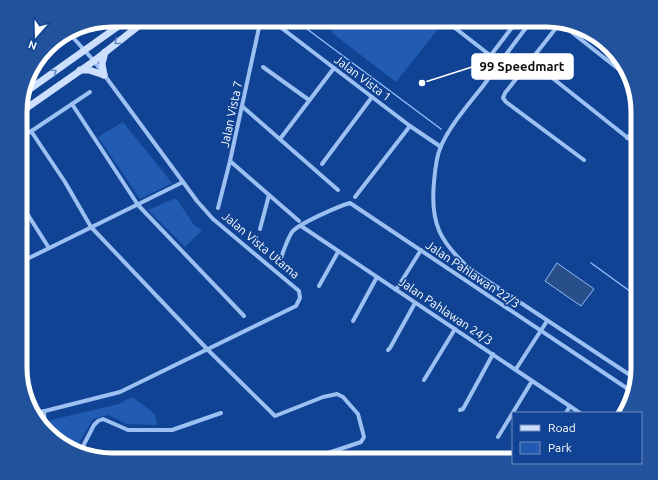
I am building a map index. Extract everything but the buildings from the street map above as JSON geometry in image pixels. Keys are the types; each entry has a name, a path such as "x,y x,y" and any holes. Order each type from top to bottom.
{"main road":[{"path":"30,89 117,27"},
{"path":"27,107 137,27"},
{"path":"80,70 89,70 104,75 102,64 105,52"}],"street":[{"name":"Jalan Vista 7","path":"218,208 243,107 259,27"},
{"name":"Jalan Vista 1","path":"280,27 410,126 440,147"},
{"path":"454,27 500,63"},
{"path":"490,55 512,27"},
{"path":"527,27 455,122 440,147 435,167 432,201 440,234 447,247 471,270 631,375"},
{"path":"556,28 505,93 503,98 506,102 584,160"},
{"path":"569,30 620,71"},
{"name":"Jalan Vista Utama","path":"40,413 120,392 296,306 300,301 300,293 280,274 214,219 197,201 94,60 73,36"},
{"path":"531,61 631,141"},
{"path":"263,67 309,100"},
{"path":"280,139 334,68"},
{"path":"27,134 90,92"},
{"path":"322,164 372,97"},
{"path":"72,104 138,205 244,316"},
{"path":"243,107 338,190"},
{"path":"355,197 410,126"},
{"path":"31,131 65,182 91,227 207,349 275,416 323,397 337,394 343,397 358,414 364,437 361,442 328,453"},
{"path":"627,138 631,134"},
{"name":"Jalan Pahlawan 24/3","path":"230,161 300,224 338,252 579,412"},
{"path":"27,259 183,182"},
{"path":"260,229 269,195"},
{"name":"Jalan Pahlawan 22/3","path":"300,224 340,205 350,203 628,389"},
{"path":"27,213 49,248"},
{"path":"281,258 293,231 300,224"},
{"path":"396,290 422,250"},
{"path":"319,286 338,252"},
{"path":"353,321 377,277"},
{"path":"388,350 416,303"},
{"path":"516,369 547,321"},
{"path":"424,380 455,329"},
{"path":"460,410 463,409 493,354"},
{"path":"513,412 532,381"},
{"path":"567,412 570,406"},
{"path":"44,411 44,419"},
{"path":"83,447 98,420 103,419 128,430 172,430 221,413"},
{"path":"498,437 512,414"}],"green space":[{"path":"338,27 440,27 396,82 331,32"},
{"path":"123,122 172,183 140,199 98,137"},
{"path":"176,198 194,225 202,230 185,247 148,210"},
{"path":"132,397 155,414 157,425 127,424 108,415 93,419 78,445 65,439 49,424 51,420 119,404"}],"shaded area":[{"path":"557,263 594,289 581,306 545,281"}],"waterway":[{"path":"304,27 441,129"},
{"path":"591,263 631,292"}],"place":[{"name":"99 Speedmart","path":"422,83"}]}
